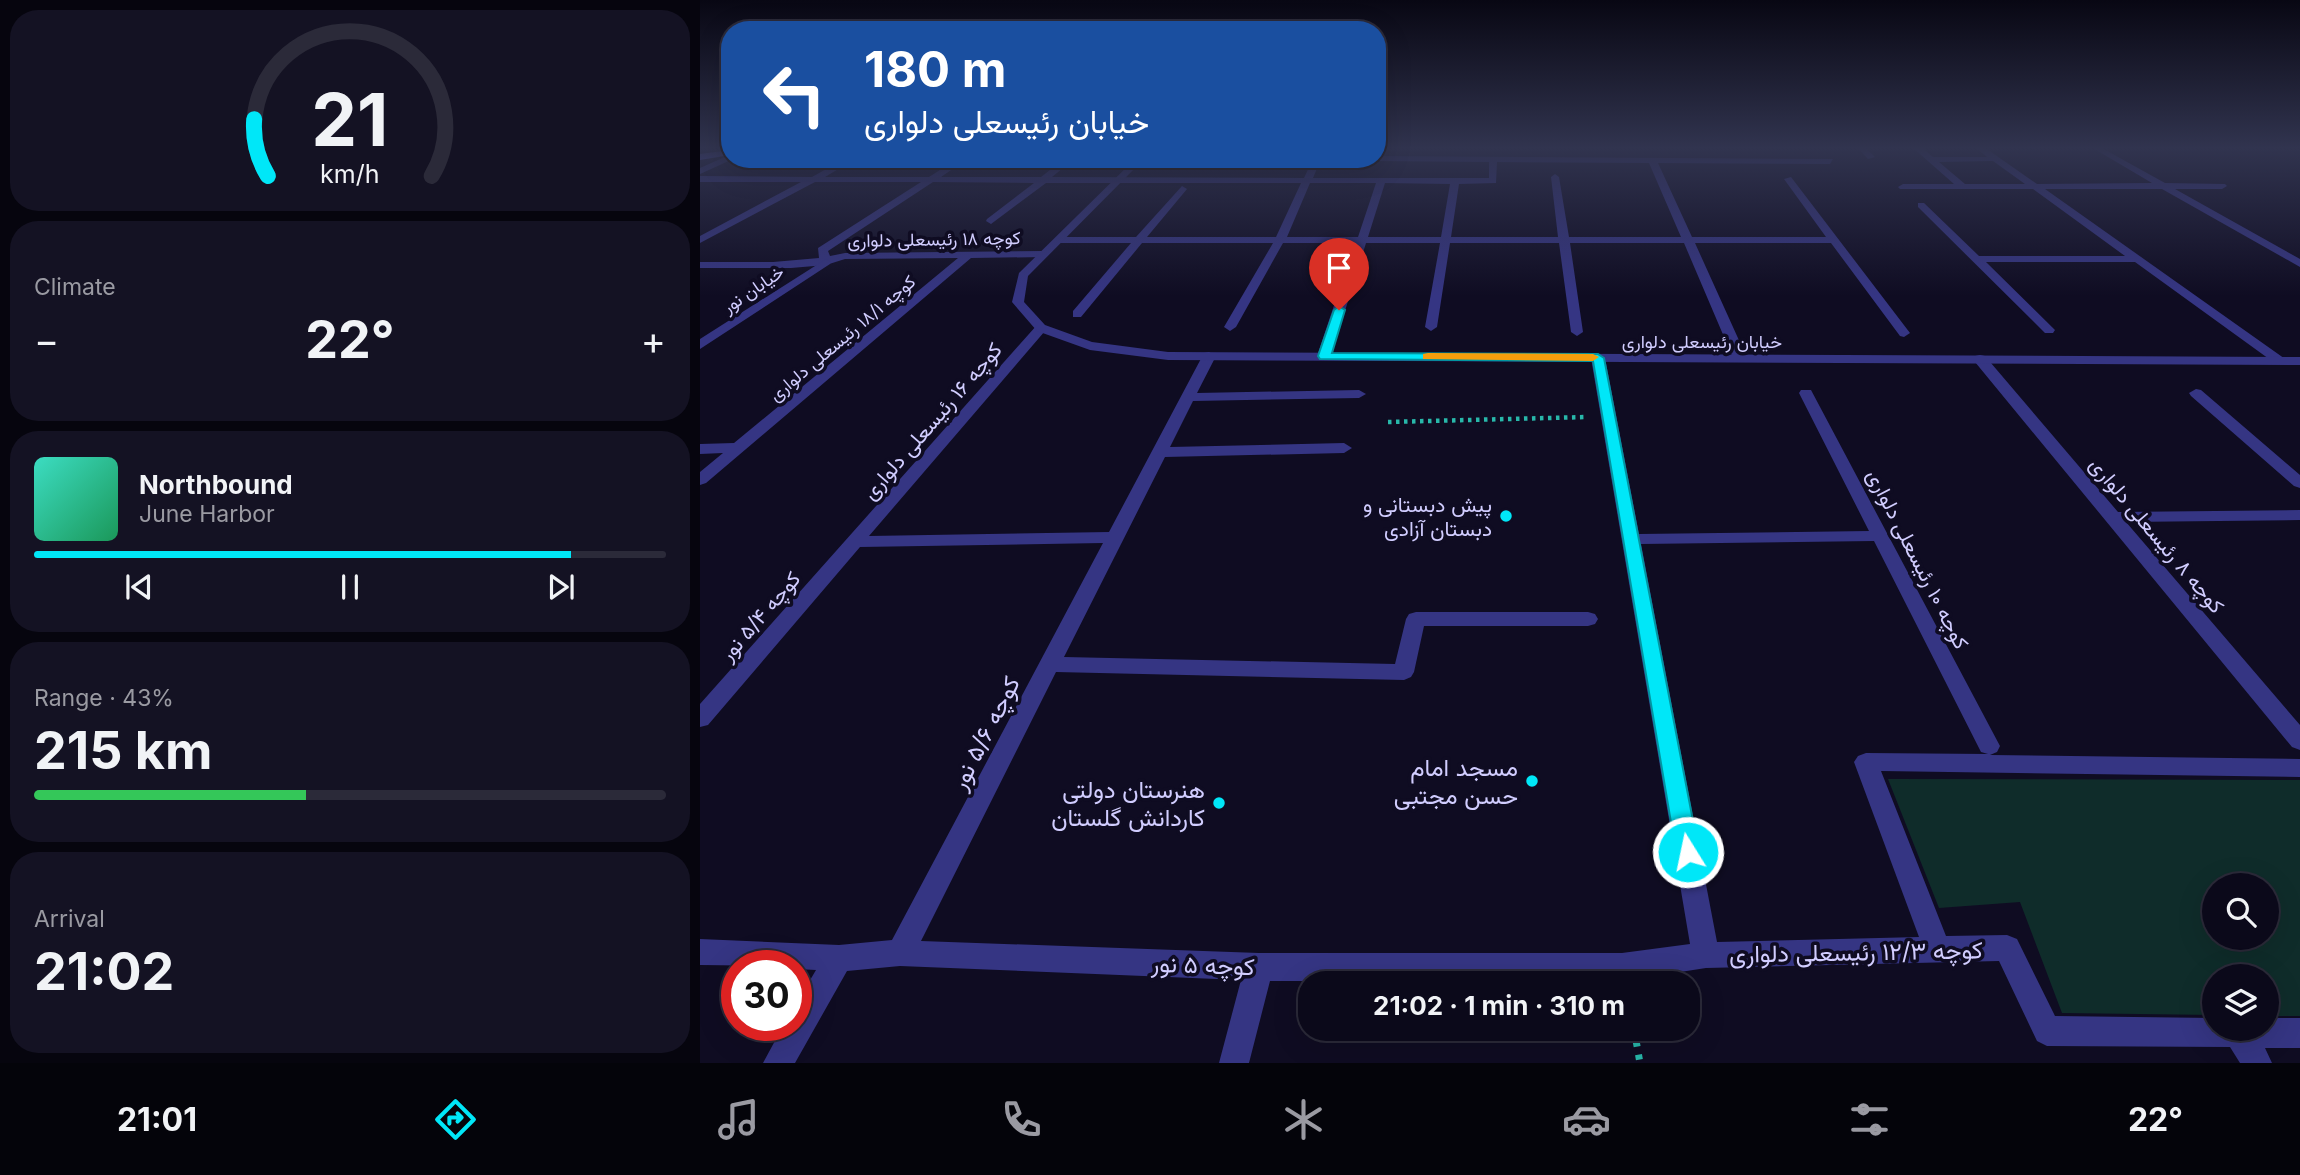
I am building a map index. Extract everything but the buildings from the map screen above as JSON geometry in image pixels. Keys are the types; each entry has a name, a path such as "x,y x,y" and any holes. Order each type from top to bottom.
{"street":[{"path":"700,240 781,197"},
{"path":"700,265 826,262 822,250 904,197"},
{"path":"991,221 1022,197"},
{"name":"خیابان رئیسعلی دلواری","path":"1102,197 1023,275 1018,302 1041,328 1090,346 1168,356 2300,361"},
{"path":"1077,314 1176,197"},
{"path":"1230,327 1280,240 1299,197"},
{"path":"1324,356 1376,197"},
{"path":"1431,327 1452,197"},
{"path":"1558,197 1577,332"},
{"path":"1669,197 1740,358"},
{"path":"1801,197 1905,333"},
{"path":"2050,197 2281,361"},
{"path":"2182,197 2297,261"},
{"path":"1921,205 2049,330"},
{"path":"700,229 720,229"},
{"path":"1059,240 1834,240"},
{"name":"کوچه ۱۸ رئیسعلی دلواری","path":"826,262 845,256 1044,254"},
{"name":"کوچه ۱۸/۱ رئیسعلی دلواری","path":"700,480 968,255"},
{"path":"1976,259 2138,259"},
{"name":"خیابان نور","path":"700,345 826,262"},
{"name":"کوچه ۱۶ رئیسعلی دلواری","path":"854,542 1041,328"},
{"name":"کوچه ۵/۶ نور","path":"900,953 1209,356"},
{"path":"1598,358 1706,956"},
{"name":"کوچه ۸ رئیسعلی دلواری","path":"1980,359 2300,741"},
{"name":"کوچه ۱۰ رئیسعلی دلواری","path":"1806,393 1989,746"},
{"path":"2196,393 2300,483"},
{"path":"1187,397 1359,394"},
{"path":"700,449 738,448"},
{"path":"1159,452 1344,448"},
{"path":"2112,517 2300,515"},
{"path":"1632,539 1880,536"},
{"path":"854,542 1116,537"},
{"name":"کوچه ۵/۴ نور","path":"700,719 854,542"},
{"path":"1050,664 1404,671 1416,619 1588,619"},
{"path":"1938,950 1866,762 2300,768"},
{"name":"کوچه ۱۲/۳ رئیسعلی دلواری","path":"1706,956 2007,948 2047,1031 2202,1032"},
{"name":"کوچه ۵ نور","path":"700,951 839,958 900,953 1259,968 1622,967 1706,956"},
{"path":"778,1063 839,958"},
{"path":"1234,1063 1259,968"},
{"path":"2279,1033 2300,1033"},
{"path":"2244,1041 2257,1063"}],"path":[{"path":"1388,422 1609,416"},
{"path":"1636,1041 1640,1063"}],"green space":[{"path":"1888,779 2300,780 2300,1016 2279,1016 2279,964 2202,964 2202,1015 2062,1013 2020,902 1939,908"}],"slow traffic":[{"path":"1428,357 1593,357"}],"place":[{"name":"پیش دبستانی و دبستان آزادی","path":"1506,516"},
{"name":"مسجد امام حسن مجتبی","path":"1532,781"},
{"name":"هنرستان دولتی کاردانش گلستان","path":"1219,803"}],"route":[{"path":"1339,310 1324,356 1598,358 1688,852"}]}
